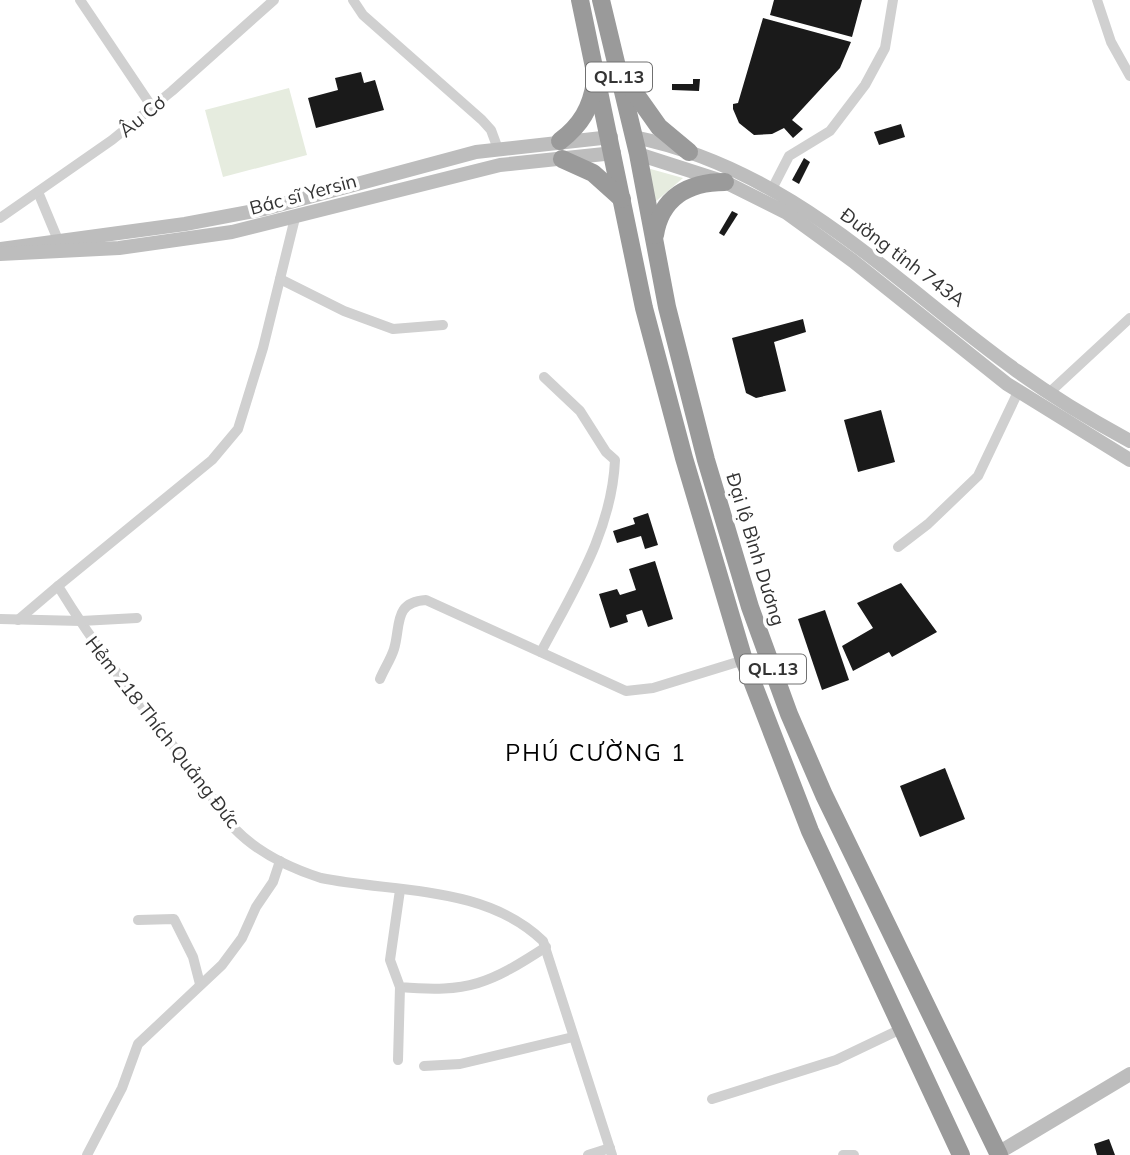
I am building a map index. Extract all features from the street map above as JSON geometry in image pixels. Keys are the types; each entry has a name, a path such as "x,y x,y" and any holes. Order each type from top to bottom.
{"highway":[{"name":"QL.13","path":"580,0 644,308 680,446 744,660 810,831 961,1155"},
{"name":"Đại lộ Bình Dương","path":"601,0 636,146 667,307 706,460 766,652 789,714 841,832 997,1154"},
{"path":"616,65 650,117 689,152"},
{"path":"596,68 589,110 561,150 601,178 624,202"},
{"path":"612,145 636,146"},
{"path":"654,239 661,213 677,194 694,186 725,182"},
{"path":"744,660 766,652"}],"main road":[{"name":"Bác sĩ Yersin","path":"186,232 294,201 498,149 561,150 612,145"},
{"name":"Đường tỉnh 743A","path":"636,146 689,152 798,202 862,248 1016,371 1130,441"},
{"name":"Đường tỉnh 743A","path":"636,146 725,182 787,213 853,261 1018,392 1130,460"},
{"name":"Bác sĩ Yersin","path":"0,254 295,218 378,194 561,150"},
{"path":"373,180 378,194"},
{"path":"294,201 295,218"},
{"name":"Bác sĩ Yersin","path":"0,249 58,240 118,241"},
{"path":"853,261 862,248"},
{"path":"997,1154 1130,1074"}],"street":[{"name":"Âu Cơ","path":"0,218 152,107 274,0"},
{"path":"353,0 372,23 482,120 491,130 498,149"},
{"path":"772,189 789,156 830,131 865,85 885,48 893,0"},
{"path":"1097,0 1111,42 1130,76"},
{"path":"84,2 152,107"},
{"path":"38,192 58,240"},
{"path":"18,620 212,460 238,429 295,218"},
{"path":"280,279 356,316 393,328 443,325"},
{"path":"1050,392 1130,318"},
{"path":"541,652 599,538 613,486 615,460 606,452 580,411 544,377"},
{"path":"898,547 928,524 978,476 1018,392"},
{"name":"Hẻm 218 Thích Quảng Đức","path":"58,586 111,670 210,793 233,827 280,861 321,878 496,907 527,925 546,947 611,1151"},
{"path":"380,679 394,650 395,631 404,610 415,601 437,603 603,683 636,692 744,660"},
{"path":"0,619 81,621 137,618"},
{"path":"87,1155 118,1098 138,1044 222,965 242,937 256,907 273,882 280,861"},
{"path":"398,1060 400,987 390,960 400,890"},
{"path":"138,920 174,919 192,957 200,984"},
{"path":"400,987 460,989 500,977 546,947"},
{"path":"712,1099 836,1060 901,1029"},
{"path":"424,1066 473,1061 573,1037"},
{"path":"588,1155 611,1151"},
{"path":"843,1155 855,1155"}],"shaded area":[{"path":"289,88 307,155 223,177 205,110"},
{"path":"647,168 683,178 655,202"}],"building":[{"path":"774,0 862,0 852,37 770,15"},
{"path":"763,18 851,42 840,68 792,120 803,129 793,138 784,128 772,134 754,135 739,123 733,109 733,104 738,103"},
{"path":"361,72 364,83 375,80 384,110 316,128 308,98 338,90 335,78"},
{"path":"693,79 700,79 699,91 672,90 672,84 693,84"},
{"path":"901,124 905,137 879,145 874,132"},
{"path":"804,158 810,162 799,184 792,180"},
{"path":"732,211 738,214 724,236 719,233"},
{"path":"803,319 806,332 774,342 786,391 756,398 746,393 732,338"},
{"path":"881,410 895,462 858,472 844,420"},
{"path":"648,513 658,545 645,549 641,536 617,543 613,531 635,524 633,518"},
{"path":"655,561 673,619 648,627 642,610 626,615 628,622 610,628 599,594 617,589 620,595 636,590 629,569"},
{"path":"901,583 937,632 892,657 889,652 853,671 842,646 873,628 857,603"},
{"path":"825,610 849,680 822,690 798,619"},
{"path":"945,768 965,819 920,837 900,786"},
{"path":"1109,1139 1115,1155 1097,1155 1094,1144"}],"district":[{"name":"PHÚ CƯỜNG 1","path":"596,753"}]}
